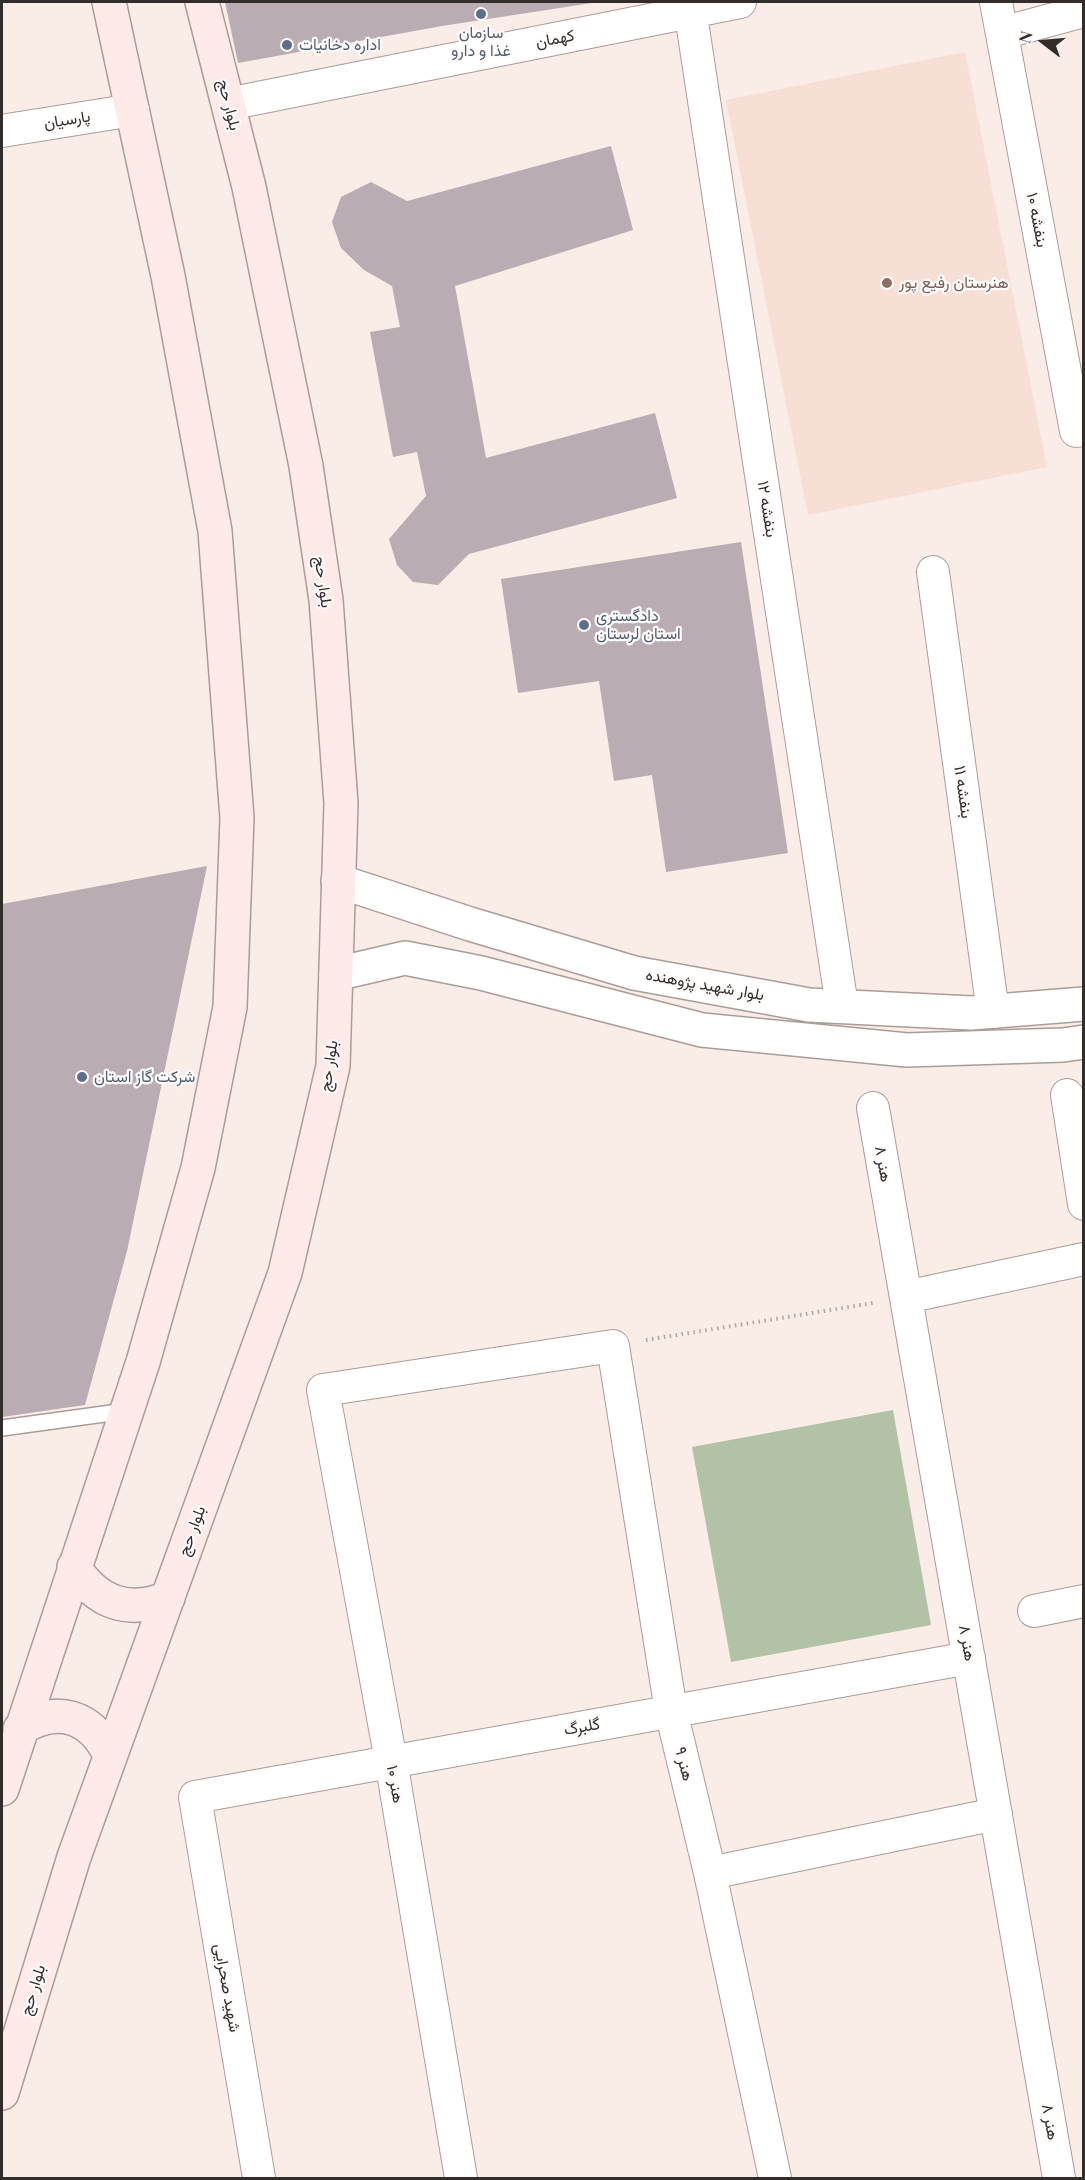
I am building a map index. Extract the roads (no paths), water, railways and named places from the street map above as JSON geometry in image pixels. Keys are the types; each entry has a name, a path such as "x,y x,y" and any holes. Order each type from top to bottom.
{"main road":[{"path":"2,1789 127,1411 198,1168 230,1007 237,818 215,531 168,276 109,2"},
{"name":"بلوار حج","path":"2,2093 74,1857 285,1273 333,1066 341,803 326,600 306,466 249,187 202,2"},
{"path":"74,1567 83,1581 96,1593 111,1601 140,1606 168,1598"},
{"path":"20,1729 32,1721 46,1717 60,1716 74,1719 90,1727 102,1739 110,1755"}],"street":[{"name":"کهمان","path":"228,104 690,7 740,2"},
{"name":"بنفشه ۱۰","path":"996,2 1076,431 1083,430"},
{"name":"بنفشه ۱۲","path":"690,7 842,1006"},
{"path":"1002,33 1083,10"},
{"name":"پارسیان","path":"2,131 133,110"},
{"name":"بنفشه ۱۱","path":"933,572 993,1012"},
{"name":"بلوار شهید پژوهنده","path":"338,881 470,924 634,973 809,1005 971,1013 1083,1004"},
{"path":"336,974 405,958 481,973 702,1030 907,1050 1063,1045 1083,1042"},
{"path":"1067,1095 1083,1204"},
{"name":"هنر ۸","path":"873,1107 1059,2178"},
{"path":"906,1297 1083,1259"},
{"name":"هنر ۹","path":"323,1390 613,1346 672,1711 710,1873 775,2178"},
{"name":"هنر ۱۰","path":"323,1390 391,1761 461,2178"},
{"path":"1034,1611 1083,1601"},
{"name":"گلبرگ","path":"195,1797 969,1658"},
{"name":"شهید صحرایی","path":"195,1797 259,2178"},
{"path":"710,1873 996,1814"}],"lane":[{"path":"2,1428 127,1411"}],"place":[{"name":"سازمان غذا و دارو","path":"481,14"},
{"name":"اداره دخانیات","path":"287,45"},
{"name":"هنرستان رفیع پور","path":"887,283"},
{"name":"دادگستری استان لرستان","path":"584,625"},
{"name":"شرکت گاز استان","path":"82,1077"}]}
